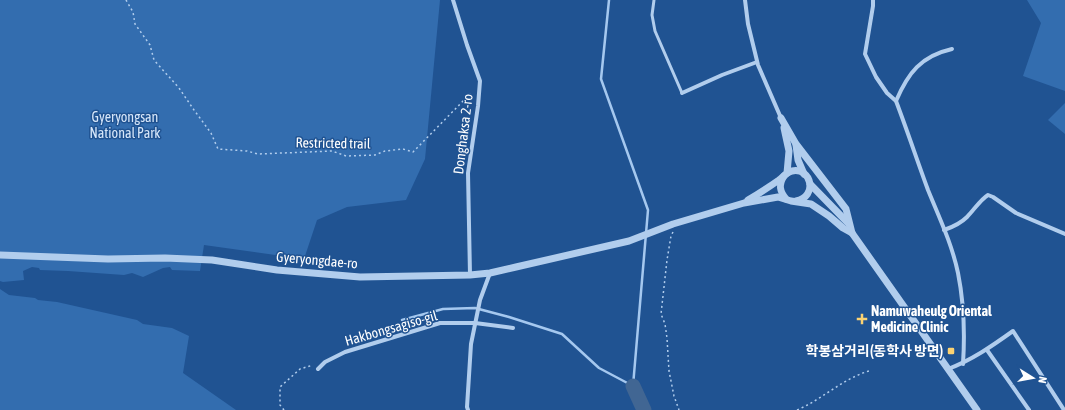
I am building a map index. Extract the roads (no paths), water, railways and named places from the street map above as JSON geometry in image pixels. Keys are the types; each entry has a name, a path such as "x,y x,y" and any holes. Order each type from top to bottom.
{"street":[{"name":"Donghaksa 2-ro","path":"453,0 480,81 468,173 470,275"},
{"path":"745,0 748,24 758,62 781,118 796,144 846,209 852,233 977,410"},
{"path":"872,0 873,6 865,54 876,76 887,93 896,101 953,251 963,305 965,336 963,364"},
{"path":"896,101 908,77 919,64 940,52 952,49"},
{"path":"682,94 722,75 758,62"},
{"path":"781,118 789,151 786,175 781,181 781,191 786,199"},
{"path":"796,144 798,160 804,174"},
{"path":"744,203 786,175 797,171 804,174 809,179 810,184 808,194 805,198 796,202"},
{"path":"810,184 850,224"},
{"path":"944,230 958,224 966,218 988,195 1016,212 1065,234"},
{"path":"744,203 778,197 811,204 852,233"},
{"name":"Gyeryongdae-ro","path":"0,255 108,259 165,258 212,260 277,270 360,277 470,275 490,272 629,241 673,224 744,203"},
{"path":"468,410 471,344 480,300 490,272"},
{"name":"Hakbongsagiso-gil","path":"318,369 325,362 345,352 440,323 475,323 513,328"},
{"path":"948,369 963,364 987,350 1013,330 1064,410"},
{"path":"987,350 1030,410"}],"lane":[{"path":"654,0 652,15 655,31 682,94"}],"waterway":[{"path":"402,320 443,309 475,308 509,317 562,334 599,368 633,386 648,210 601,79 609,0"},
{"path":"633,386 644,410"}],"place":[{"name":"Namuwaheulg Oriental Medicine Clinic","path":"862,319"},
{"name":"학봉삼거리(동학사 방면)","path":"951,351"}],"park label":[{"name":"Gyeryongsan National Park","path":"125,126"}]}
